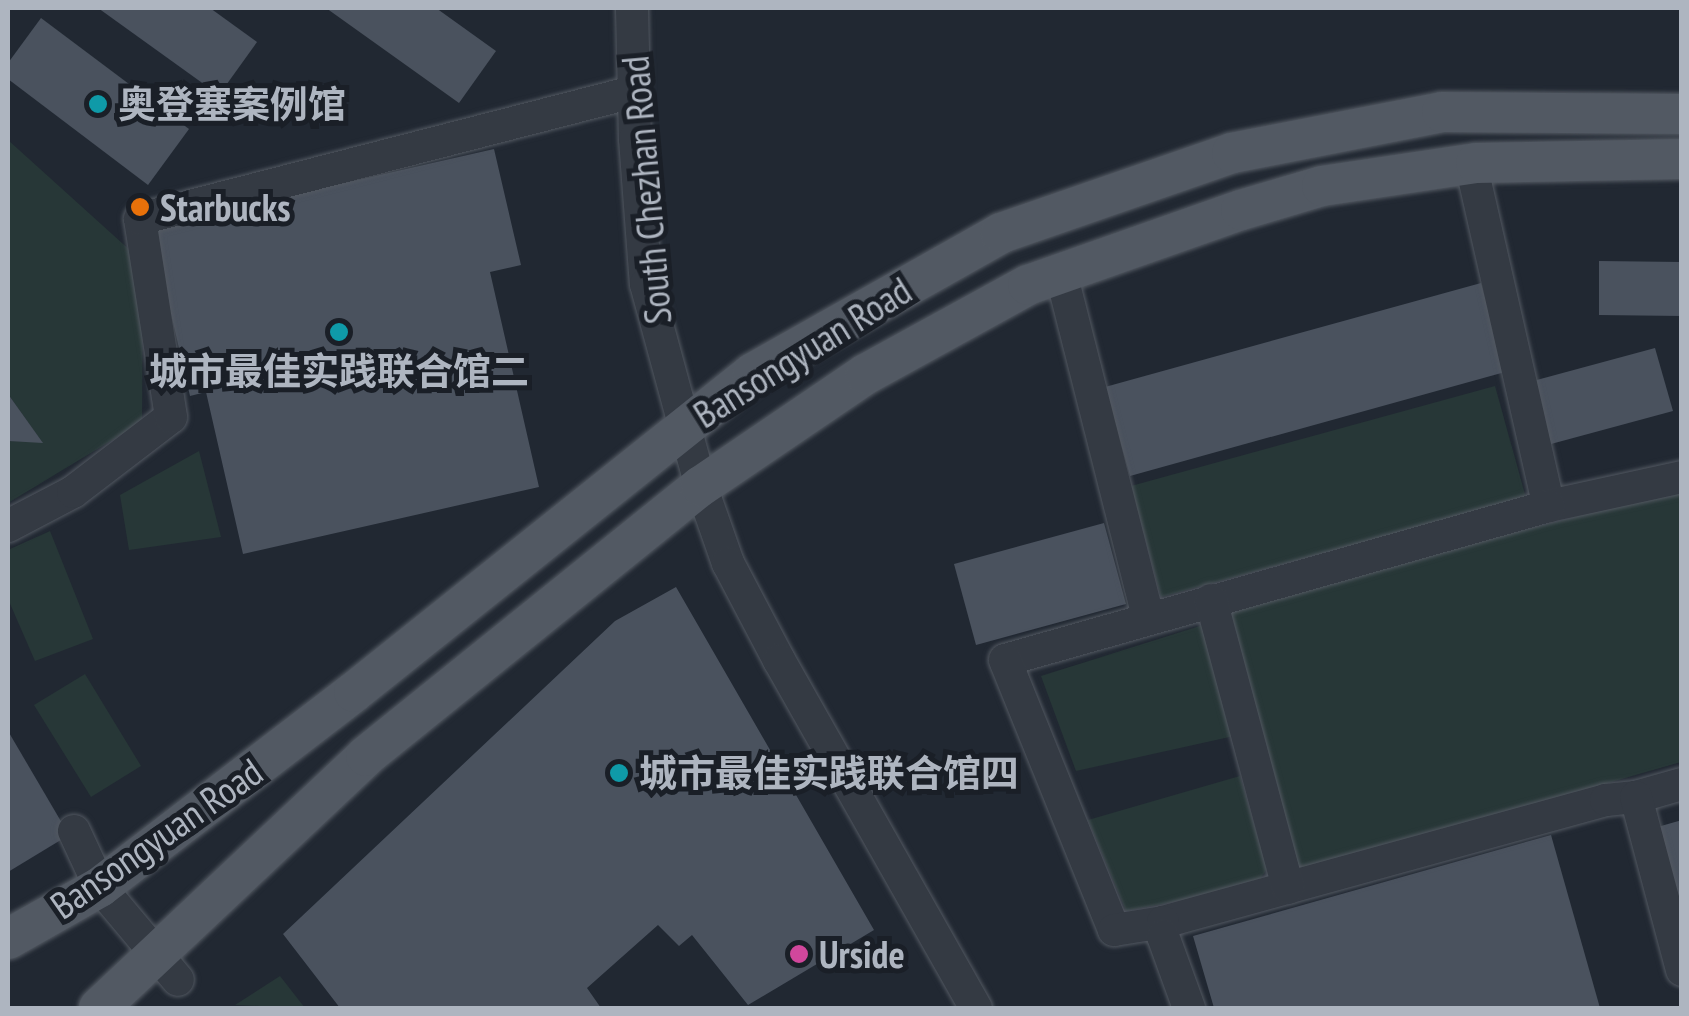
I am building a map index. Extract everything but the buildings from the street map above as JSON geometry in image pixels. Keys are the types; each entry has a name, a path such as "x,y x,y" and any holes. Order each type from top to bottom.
{"main road":[{"name":"Bansongyuan Road","path":"8,939 100,887 354,692 682,426 753,374 1001,233 1232,152 1442,112 1682,114"},
{"name":"Bansongyuan Road","path":"99,1008 166,967 366,756 702,486 866,374 1028,285 1322,186 1471,164 1682,159"}],"street":[{"name":"South Chezhan Road","path":"632,8 633,92 646,284 682,426 728,563 976,1008"},
{"path":"8,526 74,492 172,418 140,219 633,92"},
{"path":"1471,164 1550,506"},
{"path":"1061,273 1148,617"},
{"path":"1682,477 1550,506 1006,660 1114,930 1162,922 1606,800 1636,797 1682,784"},
{"path":"1211,600 1288,888"},
{"path":"1636,797 1682,970"},
{"path":"74,830 100,887 166,967"},
{"path":"1162,922 1163,936 1189,1008"}],"shaded area":[{"path":"8,140 143,262 142,422 8,503 8,441 42,442 8,394"},
{"path":"1495,386 1526,498 1161,597 1131,486"},
{"path":"199,451 221,537 129,550 120,495"},
{"path":"1681,490 1681,762 1300,871 1226,606"},
{"path":"50,531 93,639 35,661 8,599 8,550"},
{"path":"1203,625 1234,736 1076,771 1041,676"},
{"path":"85,674 141,766 91,797 34,705"},
{"path":"1240,776 1267,869 1255,886 1126,911 1088,820"},
{"path":"280,976 305,1008 235,1005"}],"place":[{"name":"奥登塞案例馆","path":"98,104"},
{"name":"Starbucks","path":"140,207"},
{"name":"城市最佳实践联合馆二","path":"339,332"},
{"name":"城市最佳实践联合馆四","path":"619,773"},
{"name":"Urside","path":"799,954"}]}
